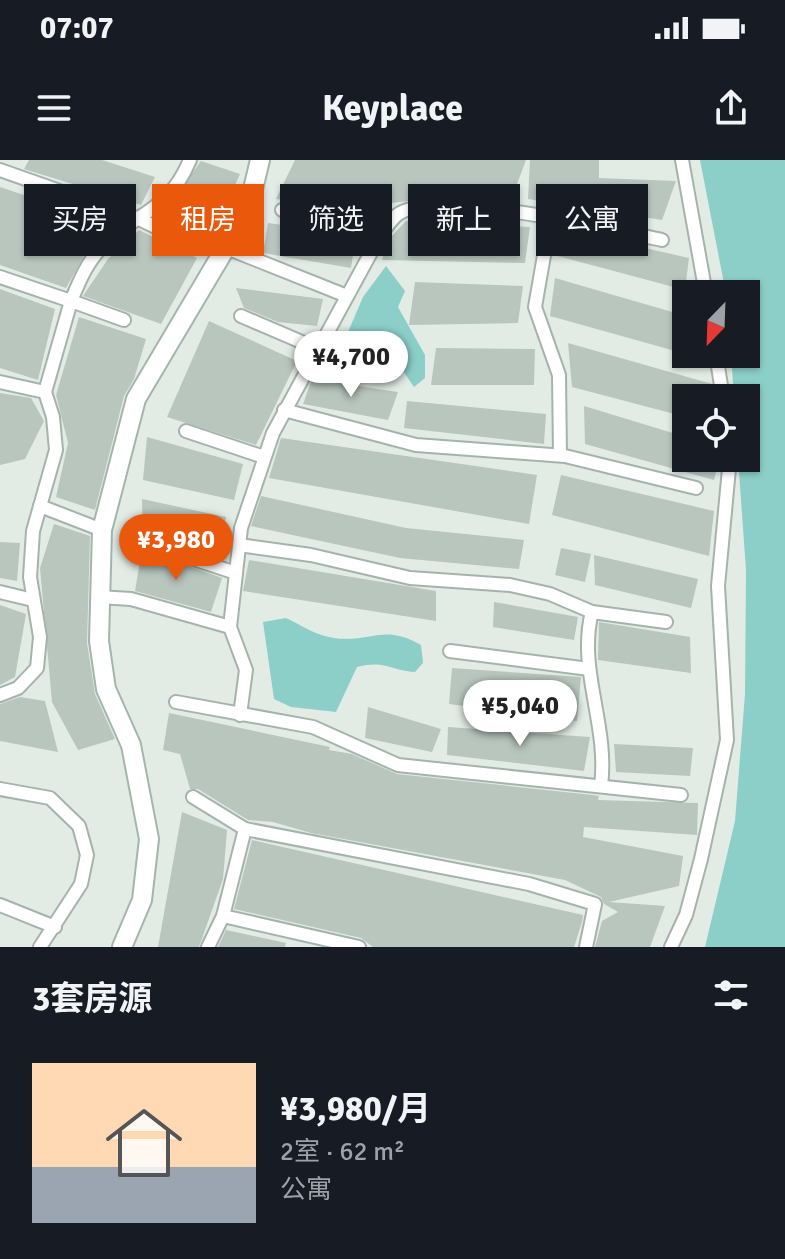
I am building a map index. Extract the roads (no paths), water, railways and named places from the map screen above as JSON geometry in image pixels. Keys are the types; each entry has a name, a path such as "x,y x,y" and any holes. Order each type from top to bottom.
{"street":[{"path":"0,695 18,688 37,668 40,637 30,577 33,531 56,450 53,417 45,392 71,301 83,273 103,246 158,208 183,175 190,160"},
{"path":"254,184 260,160"},
{"path":"682,160 703,280"},
{"path":"0,170 152,225"},
{"path":"392,221 399,213 443,205 536,214"},
{"path":"648,237 662,240"},
{"path":"122,947 142,900 149,839 131,745 106,689 99,641 102,530 136,399 219,256"},
{"path":"247,256 347,296"},
{"path":"240,715 246,670 230,627 241,528 264,457 284,410 369,256"},
{"path":"544,256 535,307 559,375 560,455"},
{"path":"0,277 124,320"},
{"path":"241,316 318,349"},
{"path":"0,382 45,392"},
{"path":"284,410 416,445 560,455 696,488"},
{"path":"186,431 264,457"},
{"path":"671,947 686,915 727,740 718,586 729,472"},
{"path":"40,506 102,530"},
{"path":"239,545 311,555 410,578 510,585 550,594 592,612 666,622"},
{"path":"157,547 236,573"},
{"path":"0,592 33,600"},
{"path":"98,597 131,599 230,627"},
{"path":"592,612 586,636 604,765 601,786"},
{"path":"450,651 589,669"},
{"path":"176,702 313,727 398,765 681,795"},
{"path":"0,789 50,798 79,826 87,855 81,884 40,947"},
{"path":"193,797 245,829 529,884 595,904 586,947"},
{"path":"208,947 223,916 245,829"},
{"path":"0,905 55,927"},
{"path":"223,916 359,947"}],"water":[{"path":"700,160 785,160 785,947 705,947 735,821 745,694 746,570 739,472 760,472 760,384 733,384 732,368 760,368 760,280 723,280"},
{"path":"386,266 405,291 398,307 425,355 425,378 414,387 397,362 385,366 374,357 370,341 348,332 363,297"},
{"path":"286,618 315,633 334,638 397,635 421,645 423,663 415,672 381,665 357,667 336,712 291,707 274,699 263,622"}]}
